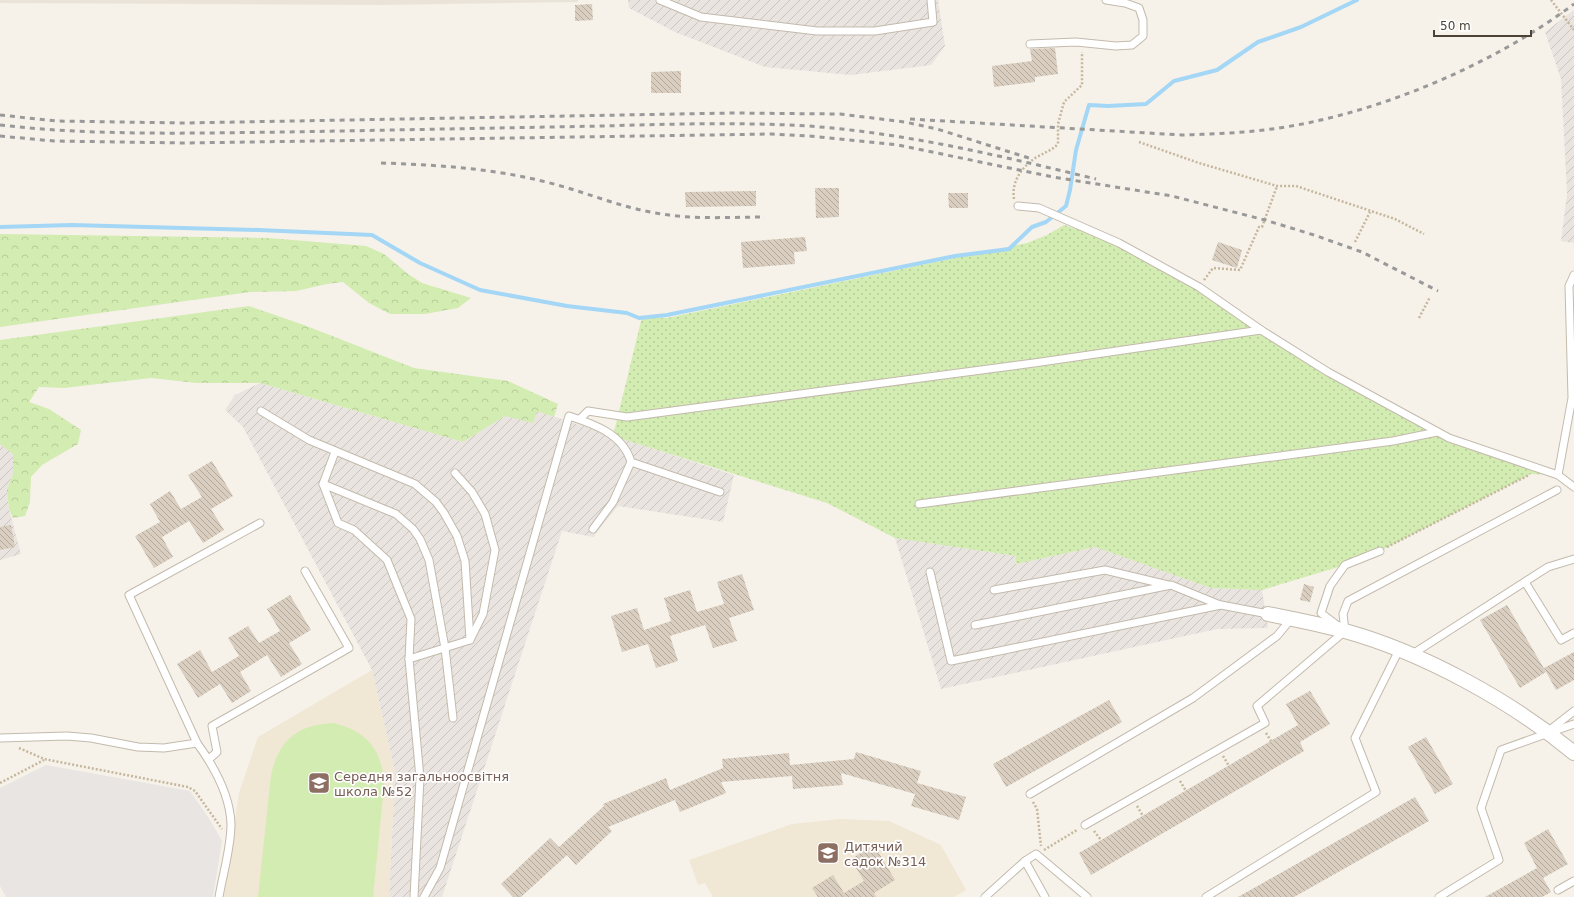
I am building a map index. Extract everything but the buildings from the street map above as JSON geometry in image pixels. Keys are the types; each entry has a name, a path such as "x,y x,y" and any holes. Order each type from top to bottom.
{"street":[{"path":"1268,614 1345,631 1405,653 1466,681 1548,732 1574,754"}],"lane":[{"path":"660,0 701,17 818,31 875,31 933,22 931,0"},
{"path":"1030,44 1084,43 1116,46 1132,45 1143,36 1144,20 1139,8 1125,3 1106,0"},
{"path":"1018,206 1039,208 1119,243 1199,287 1261,330 1328,372 1448,438 1558,475 1574,487"},
{"path":"1558,475 1572,398 1569,286 1574,275"},
{"path":"580,419 588,411 627,417 1027,364 1261,330"},
{"path":"261,412 309,440 415,484 436,502 457,536 465,561 470,640"},
{"path":"424,897 440,868 569,416 601,426 628,450 631,462 613,502 593,529"},
{"path":"919,504 1393,441 1438,432"},
{"path":"335,452 323,484 338,523 354,530 387,560 411,619 409,658 420,778 414,897"},
{"path":"631,462 720,492"},
{"path":"409,658 470,640 483,614 495,550 490,526 482,508 472,492 455,473"},
{"path":"323,484 385,508 396,514 413,530 425,549 429,560 445,648 453,718"},
{"path":"1345,631 1343,614 1348,601 1557,490"},
{"path":"219,897 231,824 229,807 208,759 197,743 129,595 260,523"},
{"path":"1345,631 1321,613 1330,586 1345,565 1380,550"},
{"path":"1206,897 1376,792 1356,738 1405,653 1548,567 1574,559"},
{"path":"994,590 1106,570 1171,585 1221,605 1268,614"},
{"path":"208,759 217,752 212,726 349,648 306,571"},
{"path":"930,572 951,661 1221,605"},
{"path":"1525,582 1561,640 1574,633"},
{"path":"975,625 1171,585"},
{"path":"1030,794 1193,698 1277,636 1291,619"},
{"path":"1084,825 1265,723 1257,706 1345,631"},
{"path":"1548,732 1574,711"},
{"path":"1439,897 1499,860 1481,808 1501,750 1574,724"},
{"path":"1,736 67,736 91,738 138,747 164,748 197,743"},
{"path":"1,736 9,744"},
{"path":"985,897 1025,861 1036,854 1087,897"},
{"path":"1025,861 1045,897"},
{"path":"1558,890 1574,881"}],"path":[{"path":"1551,0 1574,30"},
{"path":"1018,206 1014,199 1013,189 1023,167 1037,156 1052,151 1058,144 1058,124 1064,102 1082,86 1081,60 1084,43"},
{"path":"1139,142 1199,163 1277,186 1296,186 1370,212 1395,219 1424,234"},
{"path":"1199,287 1213,268 1240,270 1259,226 1262,227 1277,186"},
{"path":"1355,242 1370,212"},
{"path":"1419,318 1430,297"},
{"path":"1380,550 1531,474"},
{"path":"9,744 44,759 188,787 195,791 229,840"},
{"path":"0,783 44,759"},
{"path":"1030,794 1037,809 1041,851 1084,825"}],"shaded area":[{"path":"0,0 578,0 578,2 380,5 0,3"},
{"path":"628,0 938,0 945,46 931,65 851,75 765,67 675,32 629,8"},
{"path":"1574,10 1574,243 1561,241 1567,194 1561,79 1545,32"},
{"path":"260,383 463,442 505,416 537,411 734,475 723,522 618,506 593,537 562,531 442,897 389,897 395,772 372,670 243,427 225,410 235,395"},
{"path":"0,444 13,453 13,474 7,490 9,509 21,554 0,560"},
{"path":"895,538 1016,556 1016,564 1095,547 1211,588 1262,590 1268,628 1217,629 941,689"},
{"name":"Середня загальноосвітня школа №52","path":"372,670 395,772 389,897 224,897 239,793 258,737"},
{"path":"46,765 190,791 210,820 222,841 213,897 6,897 0,886 0,788"},
{"name":"Дитячий садок №314","path":"841,819 889,821 941,845 966,890 954,897 713,897 705,883 698,885 689,860 792,824"}],"green space":[{"path":"1064,225 1119,243 1199,287 1261,330 1437,432 1558,475 1531,474 1380,551 1345,565 1262,590 1211,588 1095,547 1016,564 1016,556 895,538 827,503 613,436 642,317 667,318 1027,243 1047,235"},
{"path":"0,234 268,238 366,246 384,254 408,274 422,283 471,298 458,308 425,314 390,314 369,303 343,282 296,291 250,292 0,327"},
{"path":"249,306 304,325 414,368 508,381 558,404 554,417 537,411 533,423 505,416 463,442 260,383 196,383 151,378 64,388 39,387 29,402 49,409 81,430 78,444 42,465 31,477 30,502 25,516 13,518 9,509 7,490 13,474 13,454 0,444 0,340"},
{"name":"Середня загальноосвітня школа №52","path":"333,723 355,731 371,744 376,752 383,773 384,786 373,897 258,897 271,775 274,763 285,744 300,731 320,724"}],"waterway":[{"path":"0,227 72,225 259,230 372,235 420,263 480,290 567,306 627,313 639,318 667,315 955,256 1009,249 1032,227 1046,222 1066,206 1076,150 1089,105 1108,106 1146,104 1174,81 1217,70 1258,42 1301,27 1357,0"}],"railway":[{"path":"910,119 1182,135 1272,129 1311,122 1351,112 1391,100 1430,84 1469,67 1506,48 1541,27 1574,4"},
{"path":"0,115 56,121 184,123 732,113 840,114 905,122 937,129 1032,159"},
{"path":"0,125 72,131 180,133 706,124 808,126 845,129 953,146 1096,179"},
{"path":"0,136 54,141 185,143 772,134 809,136 898,145 1053,177 1172,196 1265,220 1362,252 1438,291"},
{"path":"381,163 443,166 505,173 560,186 628,207 683,217 765,217"}],"place":[{"name":"Середня загальноосвітня школа №52","path":"319,783"},
{"name":"Дитячий садок №314","path":"828,853"}]}
